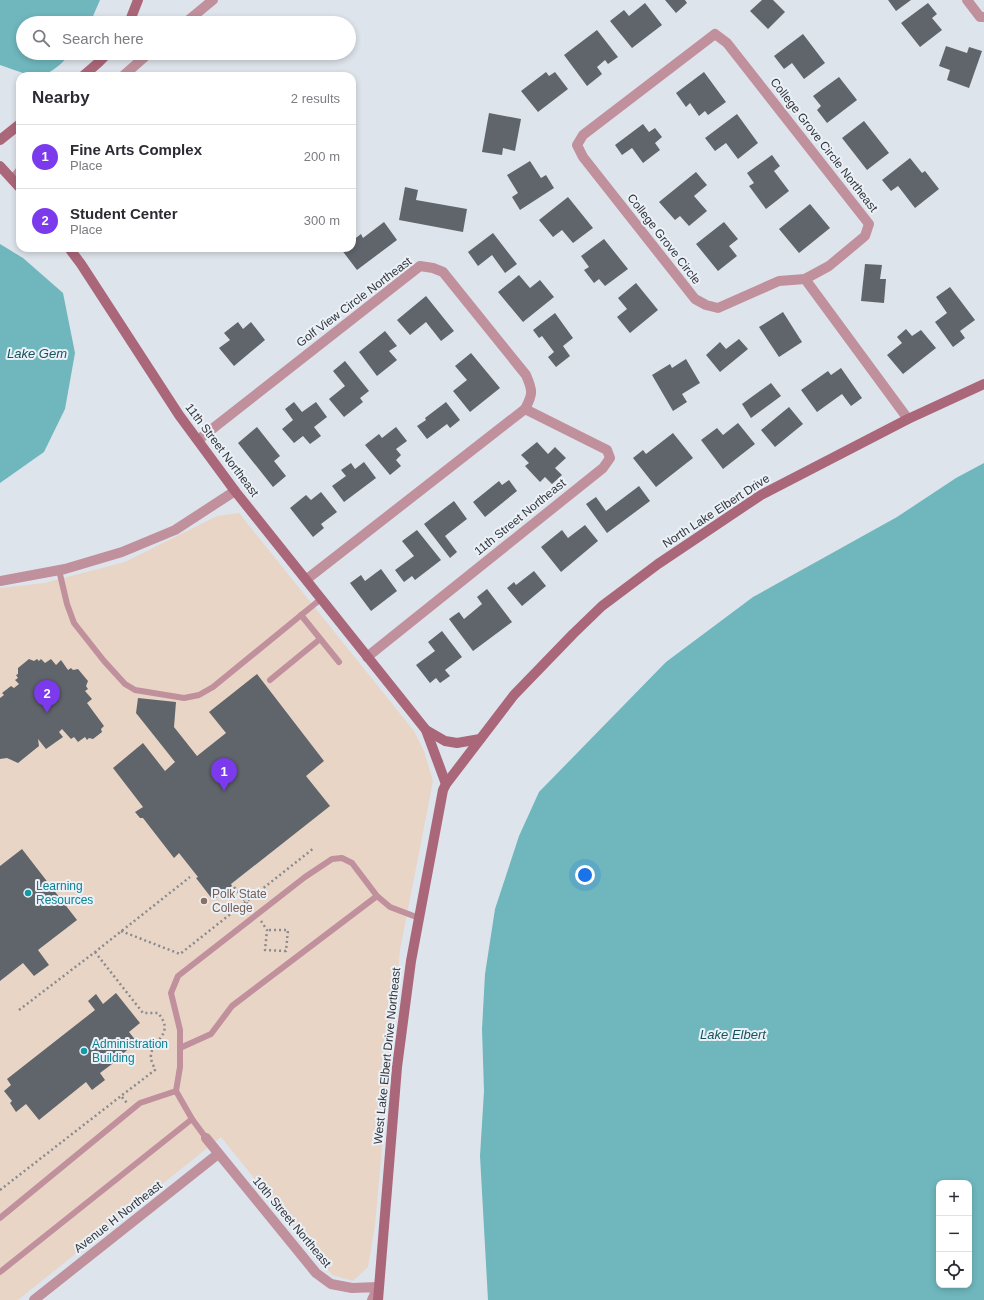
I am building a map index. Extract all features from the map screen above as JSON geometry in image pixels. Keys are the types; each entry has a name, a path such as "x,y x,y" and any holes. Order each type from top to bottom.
{"street":[{"path":"131,16 138,0"},
{"path":"194,16 213,0"},
{"path":"967,0 980,17 984,17"},
{"name":"College Grove Circle Northeast","path":"618,108 715,34 727,43 869,224 865,236 829,266 806,279"},
{"path":"88,72 101,60"},
{"path":"128,72 141,60"},
{"name":"College Grove Circle","path":"618,108 583,135 576,145 583,157 695,299 706,305 718,308 779,281 806,279"},
{"path":"0,140 16,127"},
{"path":"0,166 16,183"},
{"path":"13,180 16,176"},
{"name":"11th Street Northeast","path":"72,252 179,415 235,491 307,579 426,730 446,784"},
{"name":"Golf View Circle Northeast","path":"198,440 420,266 433,268 443,272 526,375 531,386 531,397 525,409"},
{"path":"806,279 908,419"},
{"name":"North Lake Elbert Drive","path":"446,784 514,695 602,606 658,564 761,495 908,419 984,384"},
{"path":"307,579 525,409"},
{"name":"11th Street Northeast","path":"367,657 603,468 610,458 607,450 525,409"},
{"path":"0,581 59,570 122,552 175,530 235,491"},
{"path":"426,730 445,741 457,743 480,739"},
{"name":"West Lake Elbert Drive Northeast","path":"378,1300 397,1066 411,961 446,784"},
{"name":"10th Street Northeast","path":"206,1138 316,1273 332,1284 352,1288 378,1287"},
{"name":"Avenue H Northeast","path":"34,1300 218,1154"},
{"path":"372,1300 378,1287"}],"lane":[{"path":"59,570 67,604 74,622 104,661 125,684 135,690 184,698 199,695 216,685 322,598"},
{"path":"301,615 339,662"},
{"path":"270,680 320,639"},
{"path":"206,1138 192,1119 176,1091 180,1067 180,1030 171,993 178,976 305,877 332,859 342,858 352,863 377,896 390,907 419,918"},
{"path":"180,1048 211,1034 232,1006 377,896"},
{"path":"0,1218 140,1103 176,1091"},
{"path":"0,1272 192,1119"}],"path":[{"path":"121,931 180,954 314,848"},
{"path":"19,1010 190,877"},
{"path":"234,886 268,930 265,950 286,951 288,930 268,930"},
{"path":"0,1190 155,1070 151,1056 152,1051 164,1032 163,1019 158,1013 143,1013 95,952"},
{"path":"121,1096 132,1109"}],"shaded area":[{"name":"Polk State College","path":"239,513 414,731 424,751 433,781 400,950 375,1225 368,1267 353,1281 332,1275 221,1137 18,1300 0,1300 0,588 44,583 125,562 217,516"}],"water":[{"path":"0,0 100,0 93,16 16,16 16,60 65,60 53,70 50,72 19,72 0,65"},
{"name":"Lake Gem","path":"0,244 23,258 63,293 75,353 65,409 44,452 0,483"},
{"name":"Lake Elbert","path":"984,463 984,1300 488,1300 480,1156 484,1091 482,1029 485,974 495,909 519,836 539,792 666,662 753,597 897,517 956,478"}],"building":[{"path":"665,0 685,0 687,3 676,13"},
{"path":"762,0 773,0 785,12 768,29 750,11"},
{"path":"888,0 911,0 896,11"},
{"path":"645,3 662,25 632,48 610,21 624,10 629,16"},
{"path":"928,3 937,14 932,18 942,30 920,47 901,23"},
{"path":"597,30 618,57 608,64 605,60 597,67 602,74 587,86 564,55"},
{"path":"803,34 825,63 804,79 792,63 784,69 774,56"},
{"path":"946,46 967,53 969,47 982,51 969,88 947,80 950,70 939,66"},
{"path":"546,72 549,76 555,72 568,89 538,112 521,91"},
{"path":"704,72 726,102 708,115 705,111 699,116 690,103 686,107 676,93"},
{"path":"839,77 857,100 827,123 817,110 821,106 813,96"},
{"path":"489,113 521,119 515,151 503,148 502,155 482,152"},
{"path":"737,114 758,143 738,159 726,143 715,151 705,138"},
{"path":"864,121 889,153 867,170 842,138"},
{"path":"643,124 649,132 655,128 662,137 655,143 660,150 643,163 632,148 622,155 615,145"},
{"path":"772,155 780,166 774,171 789,191 766,209 749,186 754,183 747,173"},
{"path":"910,158 922,173 925,171 939,189 915,208 898,186 891,191 882,180"},
{"path":"530,161 541,178 546,175 554,188 520,210 512,197 518,193 507,175"},
{"path":"696,172 707,185 694,196 707,211 689,226 680,216 675,220 659,202"},
{"path":"405,187 418,190 416,200 467,209 463,232 399,220"},
{"path":"568,197 593,228 573,243 562,230 553,237 539,220"},
{"path":"810,204 830,228 799,253 779,229"},
{"path":"384,222 397,240 357,270 343,252 356,252 356,238 361,234 363,238"},
{"path":"724,222 738,239 729,246 737,256 718,271 696,244"},
{"path":"493,233 517,264 505,273 492,255 478,266 468,252"},
{"path":"604,239 628,269 605,286 599,279 594,283 584,270 589,267 581,256"},
{"path":"865,264 882,265 880,279 886,279 884,303 861,301"},
{"path":"519,275 530,288 540,280 554,297 523,322 498,292"},
{"path":"636,283 658,310 630,333 617,317 627,309 618,298"},
{"path":"950,287 975,320 960,331 965,338 953,347 935,322 947,313 936,297"},
{"path":"426,296 454,331 441,341 426,322 410,335 397,320"},
{"path":"783,312 802,342 779,357 759,327"},
{"path":"555,313 573,338 563,346 570,356 556,367 548,357 554,352 542,336 539,338 533,330"},
{"path":"238,322 243,329 251,322 265,340 234,366 219,348 230,340 224,333"},
{"path":"906,329 912,336 921,330 936,348 903,374 887,355 902,343 897,337"},
{"path":"385,331 397,346 389,351 397,360 377,376 359,352"},
{"path":"739,339 748,349 720,372 706,355 720,342 726,349"},
{"path":"471,353 500,388 470,412 453,391 467,380 455,366"},
{"path":"686,359 700,383 682,394 687,402 673,411 652,375 670,364 672,368"},
{"path":"345,361 369,391 360,398 363,402 344,417 329,399 345,386 333,371"},
{"path":"841,368 862,398 851,406 842,394 817,412 801,390 828,371 831,375"},
{"path":"771,383 781,396 751,418 742,404"},
{"path":"294,402 302,412 316,402 327,417 314,427 321,436 310,444 303,436 294,443 282,429 293,420 285,409"},
{"path":"446,402 460,420 450,428 447,424 427,439 417,426"},
{"path":"789,407 803,424 775,447 761,430"},
{"path":"738,423 755,444 723,469 701,440 717,428 723,435"},
{"path":"257,427 280,456 274,461 286,476 273,487 238,443"},
{"path":"396,427 407,441 396,449 401,455 396,460 401,466 390,475 365,445 379,434 382,438"},
{"path":"673,433 693,458 656,487 633,458 643,450 646,454"},
{"path":"537,442 548,454 555,447 566,458 555,468 562,475 552,484 545,477 540,482 525,466 529,463 521,455"},
{"path":"364,462 376,478 344,502 332,486 346,476 341,470 351,463 355,469"},
{"path":"509,480 517,491 485,517 473,502 499,481 502,485"},
{"path":"639,486 650,501 607,533 586,504 596,497 606,511"},
{"path":"321,492 337,512 321,524 324,528 313,537 290,508 306,495 311,500"},
{"path":"454,501 467,519 445,536 457,552 450,558 424,524"},
{"path":"585,525 598,541 561,572 541,547 562,530 568,538"},
{"path":"417,530 441,560 415,580 412,576 404,582 395,570 414,556 402,541"},
{"path":"381,569 397,591 371,611 350,583 361,575 365,581"},
{"path":"534,571 546,586 522,606 507,588 514,582 516,585"},
{"path":"487,589 512,622 473,651 449,619 459,612 464,619 482,604 477,597"},
{"path":"442,631 462,657 445,670 450,676 440,683 436,678 430,683 416,665 435,651 428,642"},
{"path":"29,659 34,661 37,659 39,661 41,659 45,663 51,659 56,665 61,660 68,670 71,668 73,670 78,669 88,681 86,686 88,689 85,691 92,699 87,703 104,726 101,729 102,732 93,739 89,738 87,740 85,737 78,742 74,737 71,739 62,729 59,732 63,737 46,749 38,739 39,746 18,763 7,758 0,759 0,698 4,695 2,693 11,686 14,688 19,684 15,680 18,678 16,675 18,674 18,668"},
{"path":"257,674 324,761 306,776 330,806 213,900 196,878 198,877 179,853 174,858 143,818 140,818 135,812 143,807 113,768 143,743 165,771 175,762 136,713 138,698 176,702 174,727 197,756 226,733 209,712"},
{"name":"Learning Resources","path":"22,849 77,920 38,950 49,965 34,976 23,963 0,981 0,866"},
{"name":"Administration Building","path":"116,993 140,1023 129,1032 137,1042 100,1073 105,1080 92,1090 86,1082 39,1120 26,1104 16,1112 10,1103 12,1101 4,1091 11,1085 7,1079 95,1010 88,1001 96,994 103,1004"}],"place":[{"name":"Student Center","path":"47,713"},
{"name":"Fine Arts Complex","path":"224,791"},
{"name":"Learning Resources","path":"28,893"},
{"name":"Polk State College","path":"204,901"},
{"name":"Administration Building","path":"84,1051"}]}
